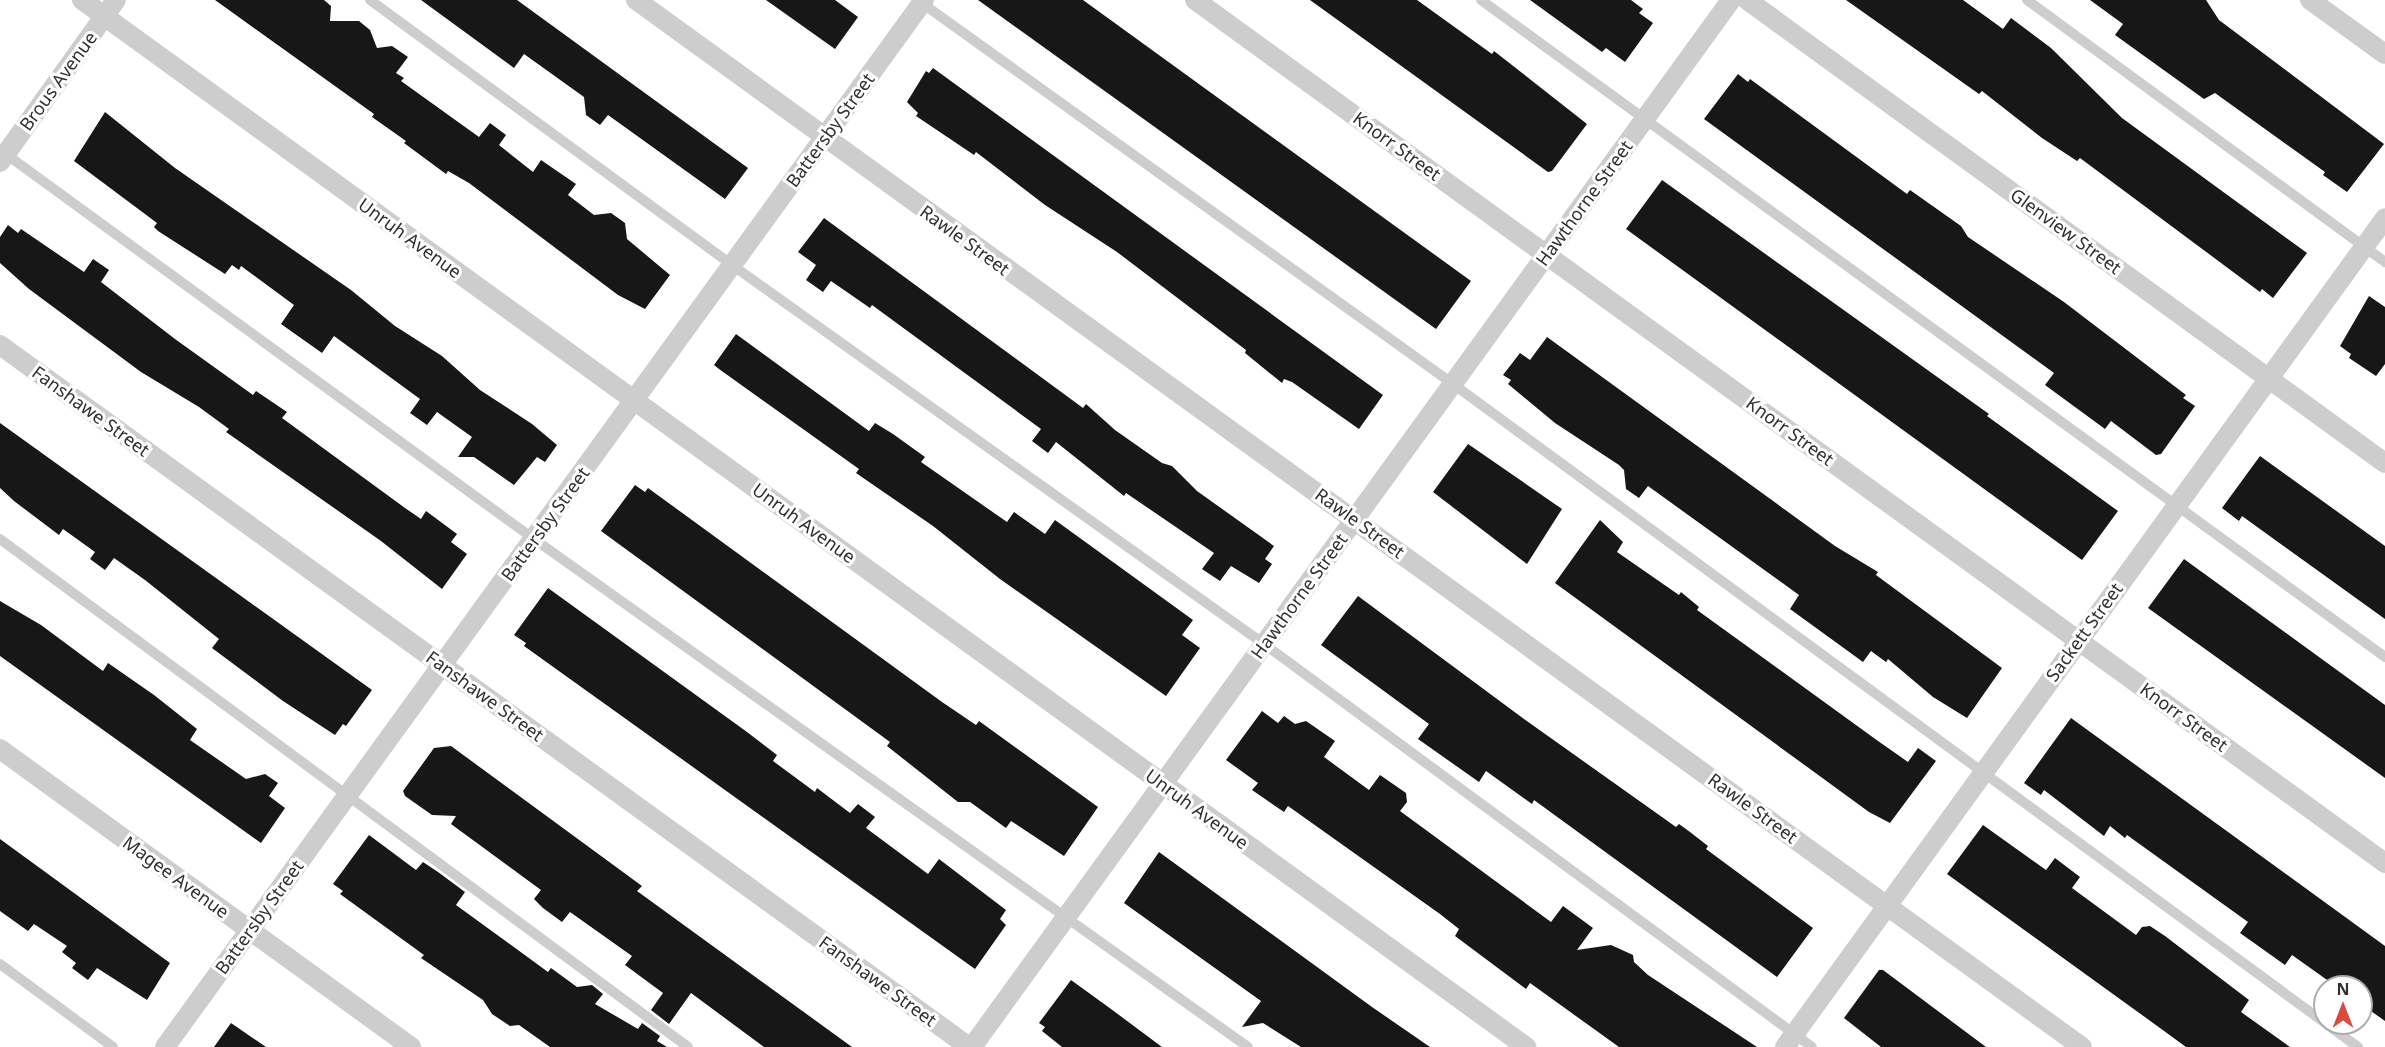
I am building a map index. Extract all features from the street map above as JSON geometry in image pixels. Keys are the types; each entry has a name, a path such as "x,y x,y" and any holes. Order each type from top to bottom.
{"street":[{"name":"Unruh Avenue","path":"82,0 1526,1047"},
{"name":"Brous Avenue","path":"2,155 116,0"},
{"name":"Rawle Street","path":"636,0 2082,1047"},
{"name":"Knorr Street","path":"1195,0 2385,863"},
{"name":"Hawthorne Street","path":"970,1047 1068,916 1731,0"},
{"name":"Glenview Street","path":"1747,0 2385,463"},
{"path":"2310,0 2385,54"},
{"name":"Battersby Street","path":"165,1047 921,1"},
{"name":"Sackett Street","path":"1789,1040 2385,218"},
{"name":"Fanshawe Street","path":"0,345 970,1047"},
{"name":"Magee Avenue","path":"0,749 411,1047"}],"lane":[{"path":"370,0 732,265 1264,644 1789,1040 1812,1047"},
{"path":"1481,0 2385,657"},
{"path":"2027,0 2385,262"},
{"path":"921,1 1453,384 1981,774 2358,1047"},
{"path":"2,155 534,539 1068,916 1248,1047"},
{"path":"0,539 688,1047"},
{"path":"0,964 113,1047"}],"building":[{"path":"215,0 324,0 331,6 330,21 359,21 370,30 377,48 392,46 408,57 396,73 404,78 401,81 479,137 490,123 506,135 499,145 533,172 541,160 576,184 568,195 594,215 611,213 625,223 627,239 670,275 645,309 618,295 469,183 448,171 446,174 372,117 374,114"},
{"path":"421,0 517,0 748,168 725,199 608,115 600,125 586,115 584,97 524,54 514,68"},
{"path":"766,0 835,0 858,17 835,49"},
{"path":"978,0 1083,0 1471,281 1436,329"},
{"path":"1310,0 1417,0 1492,54 1494,51 1587,124 1552,171 1548,172"},
{"path":"1530,0 1631,0 1643,9 1639,13 1653,23 1625,62 1606,48 1602,52"},
{"path":"1846,0 1963,0 2003,29 2011,18 2051,48 2122,118 2307,253 2273,298 2262,289 2260,292 2080,158 2077,161 2042,138 1982,91 1979,94"},
{"path":"2090,0 2206,0 2219,20 2384,144 2347,192 2323,175 2325,172 2215,93 2204,99 2115,35 2123,24"},
{"path":"933,68 1383,395 1359,429 1292,382 1284,379 1282,383 1245,353 1246,350 1117,252 1045,205 976,152 974,155 916,116 918,113 907,102 926,71 929,73"},
{"path":"1738,74 1748,82 1750,79 1907,194 1910,190 1961,226 1968,237 2064,302 2186,395 2183,398 2195,406 2161,454 2156,455 2111,421 2105,429 2045,385 2054,373 1704,119"},
{"path":"105,112 175,168 351,290 395,326 442,356 480,390 532,424 557,445 545,462 537,457 514,485 474,457 458,457 472,437 437,412 427,425 410,413 420,399 334,336 322,353 281,324 294,305 241,266 239,270 232,265 225,274 158,231 154,227 157,223 74,161"},
{"path":"1662,180 1989,414 1987,416 2118,511 2082,560 1626,229"},
{"path":"824,218 1083,408 1086,404 1115,430 1162,463 1172,466 1197,491 1274,546 1265,559 1272,564 1259,583 1231,566 1220,581 1202,569 1214,553 1126,493 1124,496 1056,442 1048,453 1032,441 1041,429 872,305 870,308 831,281 823,292 806,280 816,265 798,252"},
{"path":"8,225 18,233 21,229 84,272 93,259 109,270 101,282 175,339 253,395 256,391 287,412 282,418 405,508 421,519 426,511 457,534 451,542 467,554 442,589 381,541 226,432 229,429 199,407 141,372 29,289 0,263 0,237"},
{"path":"2369,296 2385,307 2385,364 2376,376 2349,358 2351,354 2340,346"},
{"path":"736,334 869,431 875,423 893,434 925,457 921,462 1007,522 1014,512 1045,534 1055,520 1193,620 1182,635 1200,648 1166,696 1000,579 933,526 856,473 859,469 714,365"},
{"path":"1547,337 1835,546 1878,572 1876,575 2002,668 1967,718 1933,697 1888,659 1886,662 1871,651 1863,662 1790,609 1799,595 1648,486 1639,498 1626,489 1624,470 1619,465 1555,423 1508,384 1511,380 1503,375 1520,353 1530,360"},
{"path":"0,423 372,690 346,726 343,724 335,735 283,701 212,648 219,639 145,580 114,558 105,570 90,559 95,552 63,529 59,535 14,501 0,488"},
{"path":"1468,444 1562,509 1527,564 1433,492"},
{"path":"2260,456 2385,546 2385,619 2242,516 2239,521 2222,508"},
{"path":"635,485 645,492 648,488 942,702 976,725 979,721 1098,807 1064,856 1011,821 1006,828 970,802 958,802 887,746 890,742 601,531"},
{"path":"1600,520 1623,542 1617,552 1679,595 1681,592 1699,607 1697,610 1878,741 1908,762 1918,748 1936,761 1890,823 1869,812 1555,583"},
{"path":"2184,559 2385,705 2385,778 2148,608"},
{"path":"548,588 747,732 777,755 773,761 815,792 817,788 850,813 858,804 875,817 866,828 928,874 939,859 1006,910 1000,919 1006,925 975,969 524,646 526,643 514,635"},
{"path":"1358,596 1524,719 1676,827 1679,824 1690,832 1708,846 1706,849 1813,928 1777,977 1534,800 1532,804 1486,771 1479,782 1418,739 1429,724 1321,645"},
{"path":"0,601 41,625 103,671 108,663 154,695 197,729 190,740 246,779 265,774 278,783 269,796 285,808 261,843 0,656"},
{"path":"1262,711 1278,723 1284,716 1295,724 1306,721 1335,741 1324,757 1369,790 1380,775 1406,793 1407,802 1400,811 1551,922 1563,906 1593,928 1577,950 1611,945 1633,955 1634,962 1648,975 1757,1047 1619,1047 1530,983 1526,989 1455,936 1459,929 1440,914 1288,806 1284,812 1252,790 1258,783 1226,760"},
{"path":"2071,718 2385,946 2385,1021 2373,1012 2373,975 2320,975 2292,955 2285,965 2240,933 2248,922 2127,835 2125,838 2110,826 2104,836 2044,790 2041,795 2024,783"},
{"path":"451,746 642,886 637,891 852,1047 764,1047 691,993 669,1024 651,1010 663,993 625,965 632,956 570,912 562,922 543,908 534,899 541,890 451,824 456,816 432,815 405,796 403,791 434,748"},
{"path":"1983,825 2046,870 2055,858 2080,877 2072,888 2136,935 2142,927 2150,926 2165,936 2249,1000 2241,1012 2290,1047 2186,1047 1947,874"},
{"path":"369,835 416,870 423,862 438,872 465,892 456,905 548,972 551,968 577,987 592,985 603,994 595,1004 638,1029 642,1023 660,1036 657,1041 667,1047 550,1047 519,1025 510,1026 492,1014 483,1000 421,958 424,955 340,894 343,891 333,884"},
{"path":"0,839 170,963 147,1000 97,968 88,980 72,968 76,963 62,952 67,946 34,924 28,931 0,911"},
{"path":"1159,852 1430,1047 1301,1047 1263,1023 1242,1027 1261,1001 1124,903"},
{"path":"1879,970 1883,970 1986,1047 1881,1047 1844,1018"},
{"path":"1071,980 1162,1047 1062,1047 1042,1031 1045,1027 1039,1023"},
{"path":"231,1023 266,1047 214,1047"}]}
